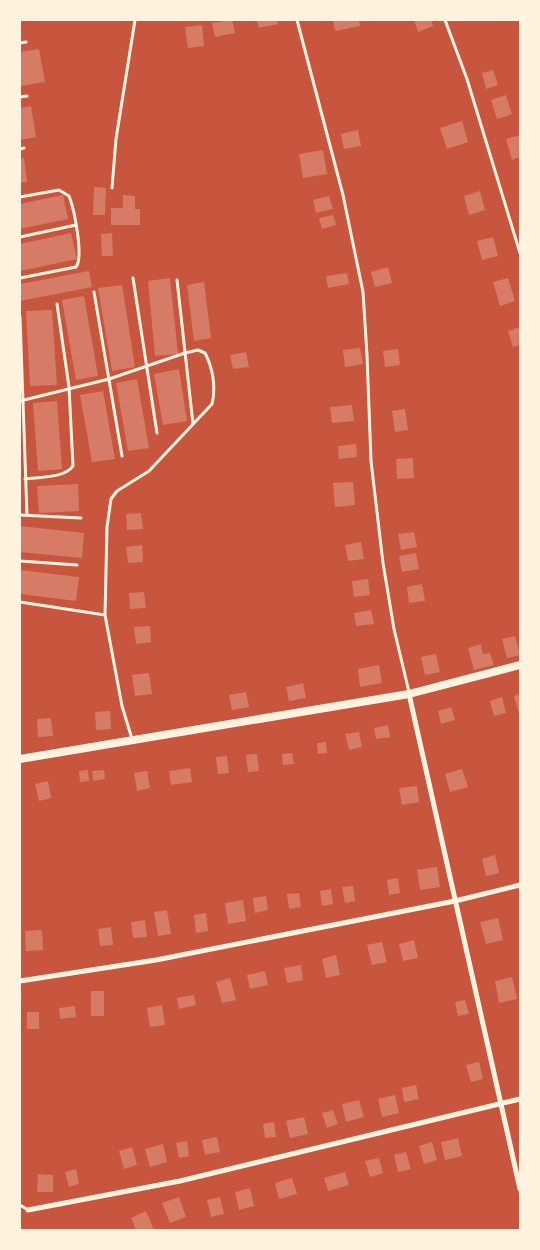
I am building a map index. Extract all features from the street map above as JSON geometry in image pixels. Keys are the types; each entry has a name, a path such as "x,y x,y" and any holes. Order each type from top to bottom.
{"main road":[{"path":"20,759 409,694 520,665"}],"street":[{"path":"409,694 520,1189"},
{"path":"20,981 156,960 455,901 520,885"},
{"path":"28,1210 180,1181 520,1099"}],"lane":[{"path":"112,188 116,139 135,20"},
{"path":"297,20 344,195 363,292 371,461 383,563 394,629 409,694"},
{"path":"445,20 467,79 520,253"},
{"path":"20,43 26,42"},
{"path":"20,97 27,96"},
{"path":"20,197 59,189 64,192 71,202 79,256 79,263 76,267 20,278"},
{"path":"20,237 76,225"},
{"path":"133,278 157,433"},
{"path":"177,280 193,425"},
{"path":"94,292 122,456"},
{"path":"25,479 62,473 69,471 73,466 69,387 57,304"},
{"path":"20,317 21,400 27,515"},
{"path":"21,400 109,379 185,353 205,352 213,377 212,404 149,471 117,491 111,499 107,527 105,615 122,706 132,741"},
{"path":"20,515 81,518"},
{"path":"20,561 77,565"},
{"path":"20,602 105,615"},
{"path":"20,1205 28,1210"}],"building":[{"path":"232,20 235,33 215,37 212,23"},
{"path":"257,20 277,20 278,24 259,28"},
{"path":"333,20 359,20 360,26 335,31"},
{"path":"414,20 431,20 433,26 418,32"},
{"path":"202,25 204,46 188,48 185,27"},
{"path":"39,49 45,82 20,86 20,52"},
{"path":"493,70 498,85 486,89 482,73"},
{"path":"506,95 512,114 497,119 491,100"},
{"path":"31,106 36,137 20,140 20,108"},
{"path":"462,121 468,142 447,149 440,128"},
{"path":"358,130 361,146 344,149 341,134"},
{"path":"520,135 520,157 512,160 506,139"},
{"path":"323,150 327,174 303,178 299,154"},
{"path":"24,158 27,182 20,183 20,159"},
{"path":"94,187 106,188 105,215 93,215"},
{"path":"480,191 485,210 469,215 464,196"},
{"path":"63,195 68,219 20,229 20,204"},
{"path":"123,195 135,196 135,209 140,209 140,225 111,225 111,208 123,208"},
{"path":"329,196 333,209 316,213 313,200"},
{"path":"333,215 336,225 322,229 319,218"},
{"path":"71,233 77,259 20,271 20,244"},
{"path":"112,233 113,256 102,256 101,234"},
{"path":"493,237 498,256 482,260 477,241"},
{"path":"388,267 392,283 375,287 371,272"},
{"path":"89,271 92,287 20,301 20,284"},
{"path":"347,273 349,284 328,288 326,276"},
{"path":"170,278 178,354 155,356 148,281"},
{"path":"508,278 515,301 500,306 493,282"},
{"path":"204,282 211,338 194,341 187,285"},
{"path":"122,285 135,367 112,371 98,288"},
{"path":"84,296 98,376 76,380 62,300"},
{"path":"52,310 57,385 30,386 26,311"},
{"path":"520,327 520,345 513,347 508,331"},
{"path":"360,348 363,364 345,367 343,350"},
{"path":"398,349 400,365 385,367 383,351"},
{"path":"246,352 249,367 233,369 230,355"},
{"path":"179,369 187,421 163,425 154,374"},
{"path":"137,379 149,448 128,451 116,383"},
{"path":"103,391 115,459 92,462 80,395"},
{"path":"57,401 62,469 38,471 33,403"},
{"path":"352,405 354,421 332,423 330,407"},
{"path":"405,409 408,430 395,432 392,411"},
{"path":"356,444 357,457 339,459 338,446"},
{"path":"413,458 414,478 397,479 396,459"},
{"path":"353,482 355,505 335,507 333,483"},
{"path":"78,484 79,511 39,513 37,486"},
{"path":"141,513 143,529 127,530 126,514"},
{"path":"20,526 84,533 82,558 20,552"},
{"path":"414,532 417,547 401,550 398,534"},
{"path":"361,542 364,559 348,561 345,545"},
{"path":"142,545 143,562 128,563 126,547"},
{"path":"416,553 419,569 402,572 399,556"},
{"path":"20,570 79,577 76,601 20,594"},
{"path":"368,579 370,595 354,597 352,581"},
{"path":"422,584 425,601 409,603 407,587"},
{"path":"144,592 146,608 130,609 129,593"},
{"path":"371,610 374,624 356,626 354,613"},
{"path":"150,626 151,642 136,644 134,627"},
{"path":"515,636 520,655 507,658 502,639"},
{"path":"481,644 483,654 490,653 494,665 474,670 468,648"},
{"path":"436,654 440,672 425,675 421,657"},
{"path":"379,665 382,683 360,687 358,669"},
{"path":"149,673 152,694 135,696 132,675"},
{"path":"303,683 306,698 289,701 286,687"},
{"path":"246,692 249,707 232,710 229,695"},
{"path":"520,694 520,711 518,711 514,696"},
{"path":"502,697 506,713 494,716 490,701"},
{"path":"451,707 455,720 441,724 438,711"},
{"path":"110,711 111,729 96,730 95,712"},
{"path":"51,718 53,736 38,737 37,719"},
{"path":"388,725 390,737 376,739 374,728"},
{"path":"359,732 362,747 349,750 345,734"},
{"path":"326,742 327,753 318,754 317,743"},
{"path":"292,753 294,764 283,765 282,754"},
{"path":"257,754 259,771 248,772 246,755"},
{"path":"227,756 229,773 218,774 216,757"},
{"path":"190,768 192,782 171,785 169,771"},
{"path":"462,769 468,787 450,792 445,774"},
{"path":"88,770 89,781 80,782 79,771"},
{"path":"104,770 105,779 93,781 92,771"},
{"path":"147,771 150,788 137,791 134,773"},
{"path":"48,781 51,798 39,801 35,784"},
{"path":"417,786 419,802 402,805 399,788"},
{"path":"495,855 499,873 486,876 482,859"},
{"path":"437,867 440,887 420,890 417,870"},
{"path":"398,878 400,893 389,895 387,880"},
{"path":"353,886 355,901 345,903 342,887"},
{"path":"331,889 333,904 322,906 320,891"},
{"path":"299,893 301,907 289,909 287,894"},
{"path":"266,896 268,910 255,913 253,898"},
{"path":"243,900 246,921 228,924 225,903"},
{"path":"167,910 171,934 158,936 154,912"},
{"path":"206,913 208,931 196,933 194,915"},
{"path":"498,918 503,940 486,944 480,922"},
{"path":"145,920 147,937 133,938 131,922"},
{"path":"111,927 113,945 100,946 98,929"},
{"path":"42,930 43,950 26,951 25,931"},
{"path":"414,940 418,958 403,961 399,944"},
{"path":"382,942 387,962 372,965 367,945"},
{"path":"336,955 340,975 326,978 322,959"},
{"path":"301,965 303,980 287,983 284,968"},
{"path":"265,971 268,985 250,989 247,975"},
{"path":"512,977 517,999 499,1003 495,981"},
{"path":"230,978 236,1000 222,1003 216,982"},
{"path":"91,991 104,991 104,1016 91,1016"},
{"path":"194,995 196,1005 179,1009 177,998"},
{"path":"465,1000 469,1014 458,1016 455,1002"},
{"path":"162,1005 165,1025 150,1027 147,1008"},
{"path":"75,1006 76,1017 60,1019 59,1008"},
{"path":"27,1012 39,1012 39,1029 27,1029"},
{"path":"479,1062 483,1079 471,1082 466,1065"},
{"path":"416,1085 419,1099 404,1102 402,1088"},
{"path":"395,1095 399,1113 382,1117 378,1099"},
{"path":"359,1100 364,1117 346,1122 342,1104"},
{"path":"333,1110 338,1124 327,1128 322,1113"},
{"path":"304,1117 308,1134 290,1138 286,1121"},
{"path":"274,1122 276,1137 265,1138 263,1124"},
{"path":"217,1137 220,1152 205,1155 202,1140"},
{"path":"458,1138 462,1156 445,1160 441,1142"},
{"path":"187,1141 189,1156 179,1158 176,1143"},
{"path":"432,1142 437,1160 424,1164 419,1146"},
{"path":"163,1144 167,1162 150,1167 145,1149"},
{"path":"132,1147 137,1165 124,1169 119,1151"},
{"path":"406,1152 411,1169 398,1172 394,1155"},
{"path":"379,1158 383,1173 370,1177 365,1161"},
{"path":"76,1169 79,1184 69,1187 65,1172"},
{"path":"345,1172 349,1185 328,1191 324,1178"},
{"path":"38,1174 53,1175 53,1192 37,1192"},
{"path":"292,1178 297,1194 279,1199 275,1183"},
{"path":"250,1188 254,1206 239,1210 235,1192"},
{"path":"179,1197 186,1217 170,1223 162,1203"},
{"path":"220,1197 224,1214 211,1217 207,1200"},
{"path":"146,1211 154,1230 136,1230 131,1218"}]}
